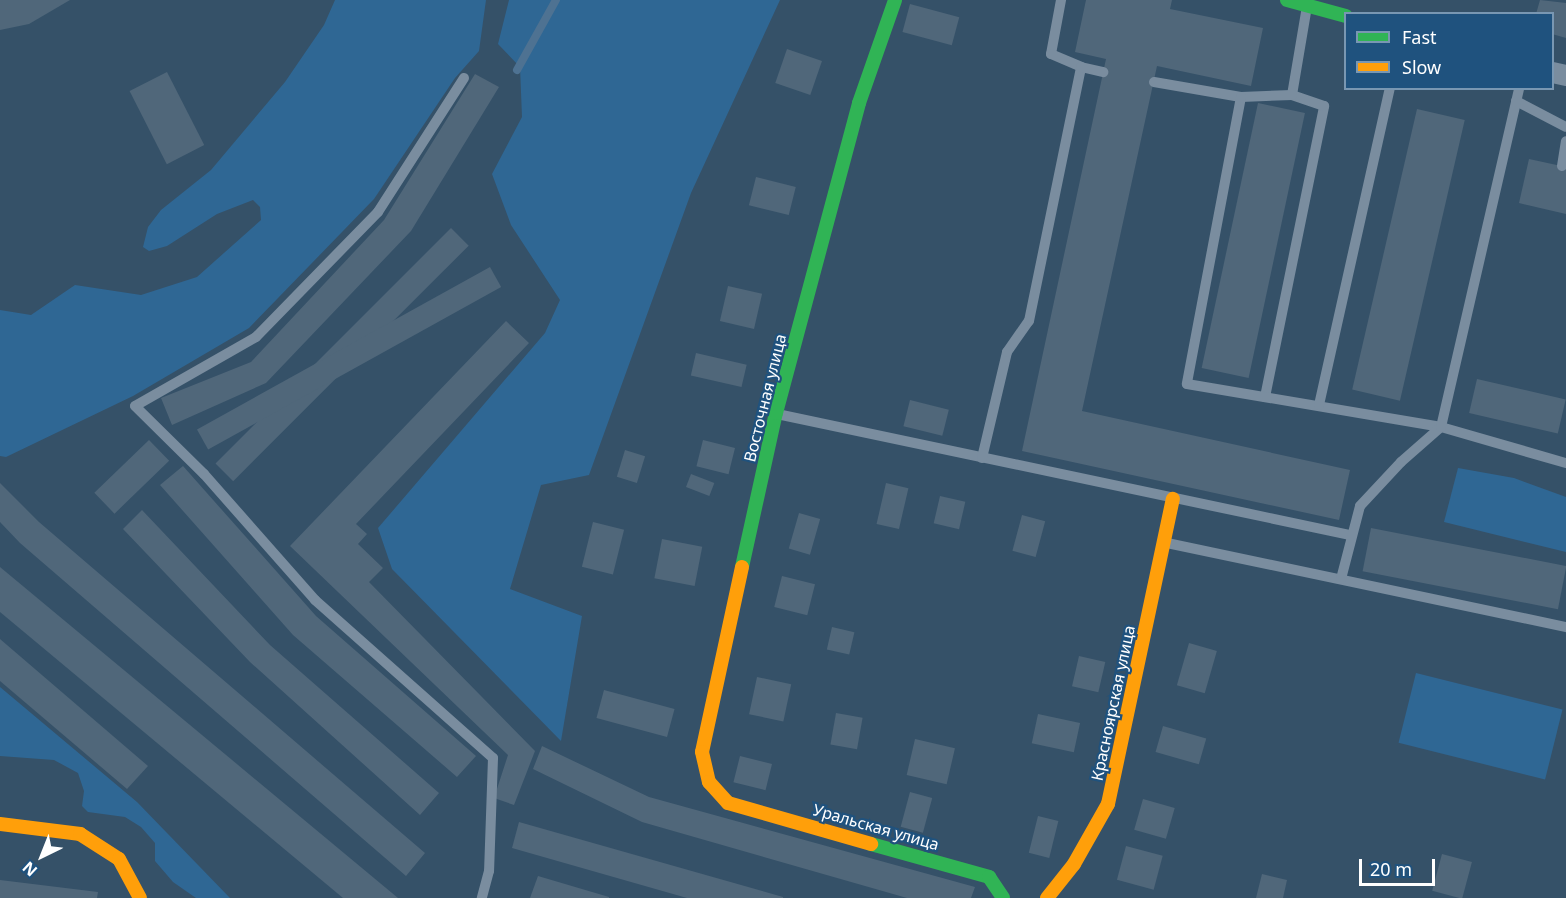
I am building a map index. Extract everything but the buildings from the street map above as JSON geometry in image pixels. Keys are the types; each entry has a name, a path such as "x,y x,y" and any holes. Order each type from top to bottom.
{"street":[{"name":"Восточная улица","path":"728,803 709,782 702,752 776,413 859,103 895,0"},
{"path":"1287,0 1344,15"},
{"name":"Красноярская улица","path":"1047,898 1074,864 1108,804 1173,499"},
{"name":"Уральская улица","path":"728,803 989,877 1003,898"},
{"path":"0,824 80,834 119,859 140,898"}],"lane":[{"path":"1061,0 1051,54 1081,67 1103,72"},
{"path":"1292,95 1307,6"},
{"path":"982,458 1007,352 1029,321 1081,67"},
{"path":"464,78 378,212 256,337 135,406 204,474 315,600 493,758 489,871 482,898"},
{"path":"1154,82 1241,97 1292,95 1324,106 1265,397"},
{"path":"1319,405 1390,90"},
{"path":"1341,579 1350,535 1360,506 1401,462 1441,427 1519,90"},
{"path":"1241,97 1187,384 1441,427 1566,463"},
{"path":"1516,101 1566,127"},
{"path":"1562,166 1566,141"},
{"path":"776,413 1350,535"},
{"path":"1164,542 1566,627"}],"shaded area":[{"path":"335,0 486,0 479,51 455,78 374,199 249,328 133,396 6,457 0,456 0,310 31,315 75,285 141,295 197,277 261,220 260,207 253,200 217,214 167,246 149,251 143,247 148,227 161,210 211,170 285,82 324,25"},
{"path":"509,0 780,0 691,193 589,475 541,485 510,589 582,616 561,741 392,569 378,528 545,333 560,300 511,225 492,174 522,117 520,67 498,44"},
{"path":"1458,468 1514,478 1566,497 1566,552 1444,522"},
{"path":"1416,673 1563,710 1545,779 1399,743"},
{"path":"0,687 137,802 230,898 196,898 173,882 155,861 155,843 141,827 125,817 88,812 82,806 84,791 78,773 54,760 0,756"}],"waterway":[{"path":"517,70 556,0"}],"traffic: fast":[{"path":"742,567 776,413 859,103 895,0"},
{"path":"1287,0 1344,15"},
{"path":"871,844 989,877 1003,898"}],"traffic: slow":[{"path":"1047,898 1074,864 1108,804 1173,499"},
{"path":"742,567 702,752 709,782 728,803 871,844"},
{"path":"0,824 80,834 119,859 140,898"}]}
